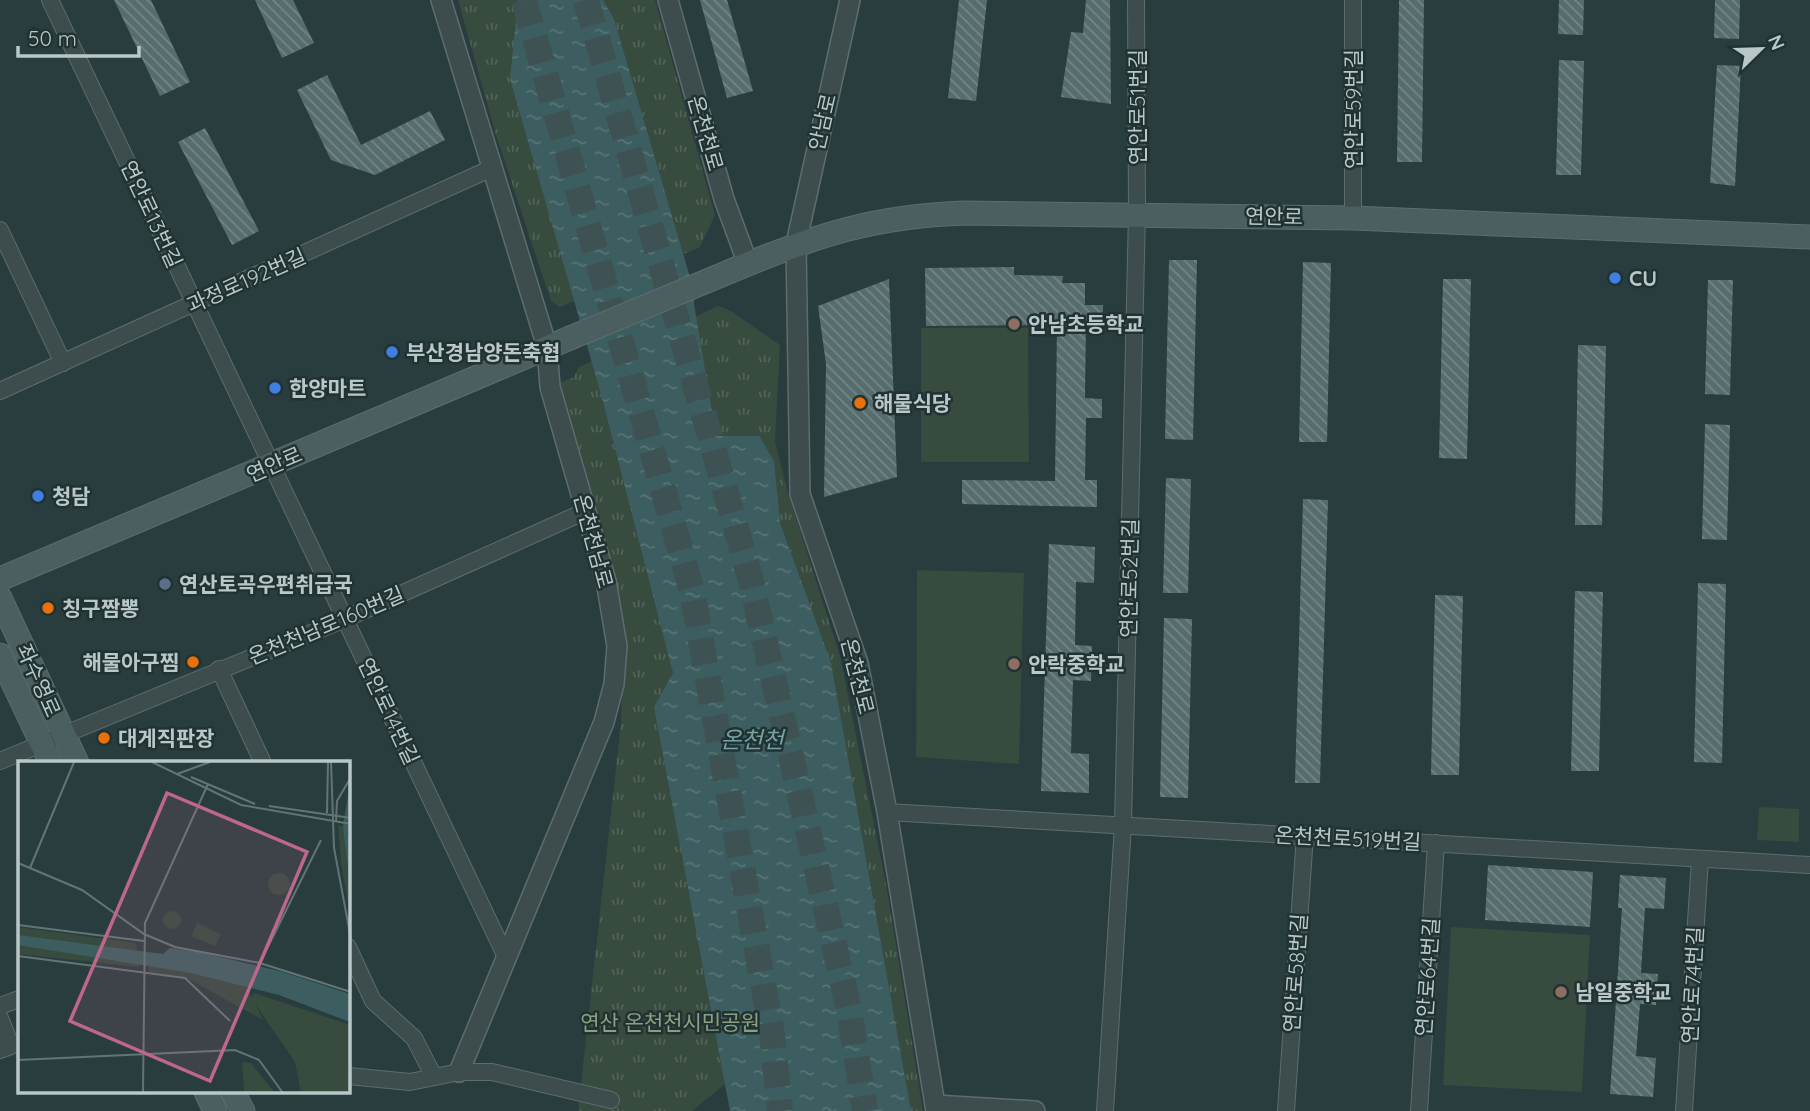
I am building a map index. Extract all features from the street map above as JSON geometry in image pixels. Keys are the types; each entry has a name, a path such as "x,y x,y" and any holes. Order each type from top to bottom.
{"main road":[{"name":"연안로","path":"0,579 796,244 870,222 905,216 965,213 1137,213 1353,218 1810,237"},
{"name":"좌수영로","path":"0,598 52,747"},
{"name":"좌수영로","path":"0,655 52,747 74,761"},
{"path":"207,1094 215,1111"},
{"path":"234,1094 243,1111"}],"street":[{"name":"연안로13번길","path":"50,0 272,465"},
{"name":"온천천남로","path":"441,0 547,347 551,387 606,581 617,646 614,684 604,722 459,1072"},
{"name":"온천천로","path":"668,0 742,267"},
{"name":"안남로","path":"796,244 850,0"},
{"name":"연안로51번길","path":"1136,0 1137,213"},
{"name":"연안로59번길","path":"1353,0 1353,218"},
{"name":"과정로192번길","path":"0,391 492,168"},
{"name":"연안로52번길","path":"1105,1111 1122,825 1137,213"},
{"path":"0,230 63,363"},
{"name":"온천천로","path":"796,244 800,494 858,663 887,812 935,1108"},
{"name":"연안로14번길","path":"272,465 506,957"},
{"name":"온천천남로160번길","path":"0,761 52,747 219,669 345,619 586,511"},
{"path":"219,669 262,761"},
{"name":"온천천로519번길","path":"887,812 1810,865"},
{"name":"연안로58번길","path":"1286,1111 1304,835"},
{"name":"연안로64번길","path":"1419,1111 1436,843"},
{"name":"연안로74번길","path":"1684,1111 1700,859"},
{"path":"350,951 373,1001 414,1038 434,1077"},
{"path":"0,1006 18,999"},
{"path":"0,1018 11,1046 0,1050"},
{"path":"350,1076 410,1082 459,1072 492,1072 611,1100"},
{"path":"935,1108 1035,1111"}],"green space":[{"path":"458,0 655,0 715,215 700,247 560,307 551,301 496,135"},
{"path":"718,306 731,311 780,345 775,442 787,490 840,656 886,884 923,1111 888,1111 707,445 686,321"},
{"path":"921,328 1028,328 1029,462 921,462"},
{"name":"연산 온천천시민공원","path":"602,357 759,1056 692,1111 578,1111 621,723 627,644 556,384 574,377 579,367"},
{"path":"917,570 1024,573 1019,764 916,757"},
{"path":"1759,807 1799,809 1799,842 1757,840"},
{"path":"1451,927 1590,935 1582,1092 1443,1085"}],"water":[{"name":"온천천","path":"518,0 603,0 614,19 689,274 716,436 759,436 774,461 780,523 831,663 911,1111 730,1111 654,707 673,673 601,394 510,79"}],"building":[{"path":"114,0 151,0 190,82 160,96"},
{"path":"255,0 293,0 314,43 282,58"},
{"path":"700,0 727,0 753,91 727,98"},
{"path":"959,0 987,0 976,101 948,98"},
{"path":"1086,0 1110,0 1111,104 1061,97 1071,32 1083,33"},
{"path":"1399,0 1424,0 1422,162 1397,162"},
{"path":"1559,0 1584,0 1583,35 1558,34"},
{"path":"1715,0 1740,0 1739,39 1714,38"},
{"path":"1559,60 1584,61 1581,175 1556,175"},
{"path":"1717,65 1741,66 1735,186 1710,183"},
{"path":"327,75 361,145 430,111 445,140 375,175 331,160 297,90"},
{"path":"205,128 259,231 232,245 178,142"},
{"path":"1169,260 1197,260 1193,440 1165,439"},
{"path":"1303,262 1331,263 1327,442 1299,442"},
{"path":"1014,267 1014,275 1063,276 1062,283 1085,283 1085,305 1103,305 1103,322 1086,322 1085,398 1102,399 1102,418 1086,418 1085,480 1097,480 1097,507 962,504 962,480 1055,481 1057,325 926,326 925,268"},
{"name":"해물식당","path":"889,279 897,477 824,497 826,364 818,306"},
{"path":"1443,279 1471,279 1467,459 1439,458"},
{"path":"1708,280 1733,280 1730,395 1705,394"},
{"path":"1578,345 1606,346 1602,525 1575,525"},
{"path":"1705,424 1730,425 1727,540 1702,539"},
{"path":"1166,478 1191,479 1188,593 1163,593"},
{"path":"1303,499 1328,500 1320,783 1295,783"},
{"path":"1049,544 1095,547 1094,583 1076,582 1075,645 1092,646 1091,681 1073,680 1071,753 1089,754 1089,793 1041,791"},
{"path":"1698,583 1726,584 1722,763 1694,762"},
{"path":"1575,591 1603,592 1599,771 1571,771"},
{"path":"1435,595 1463,596 1459,775 1431,775"},
{"path":"1164,618 1192,619 1188,798 1160,797"},
{"path":"1488,865 1593,872 1590,927 1485,920"},
{"path":"1620,875 1666,878 1664,909 1645,908 1641,973 1658,974 1656,1005 1640,1004 1636,1056 1656,1058 1653,1097 1610,1094 1622,908 1618,908"}],"tunnel":[{"path":"524,0 692,591 772,1034 780,1111"},
{"path":"586,0 751,581 849,1010 865,1111"}],"place":[{"name":"CU","path":"1615,278"},
{"name":"안남초등학교","path":"1014,324"},
{"name":"부산경남양돈축협","path":"392,352"},
{"name":"한양마트","path":"275,388"},
{"name":"해물식당","path":"860,403"},
{"name":"청담","path":"38,496"},
{"name":"연산토곡우편취급국","path":"165,584"},
{"name":"칭구짬뽕","path":"48,608"},
{"name":"해물아구찜","path":"193,662"},
{"name":"안락중학교","path":"1014,664"},
{"name":"대게직판장","path":"104,738"},
{"name":"남일중학교","path":"1561,992"}]}
